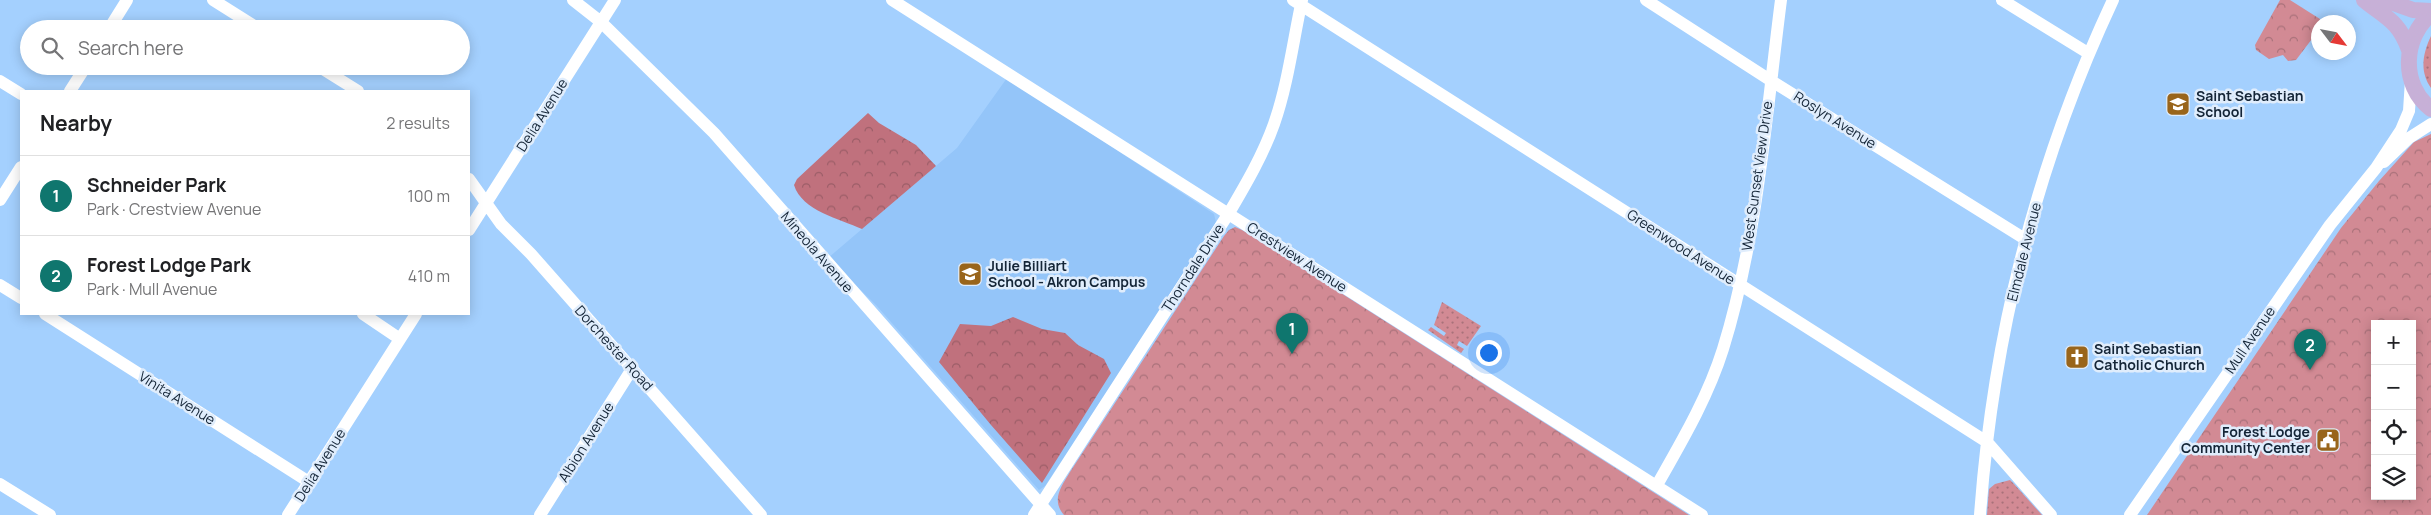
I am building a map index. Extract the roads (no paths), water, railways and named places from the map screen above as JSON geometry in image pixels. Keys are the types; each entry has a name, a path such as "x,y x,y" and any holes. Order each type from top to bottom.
{"main road":[{"path":"2364,0 2397,24 2409,50"},
{"path":"2385,0 2413,10 2431,12"},
{"path":"2431,12 2418,28 2409,50 2408,65 2411,80 2418,94 2431,109"}],"street":[{"path":"115,20 127,0"},
{"path":"213,0 244,20"},
{"name":"Mineola Avenue","path":"573,0 601,22 714,133 961,415 1038,509 1050,515"},
{"name":"Delia Avenue","path":"470,228 615,0"},
{"name":"Crestview Avenue","path":"892,0 1702,515"},
{"name":"Roslyn Avenue","path":"1646,0 1770,80 2025,239"},
{"name":"West Sunset View Drive","path":"1656,485 1704,398 1723,350 1740,285 1748,243 1781,0"},
{"path":"2002,0 2088,53"},
{"name":"Elmdale Avenue","path":"1980,515 1987,442 2004,334 2025,239 2054,146 2088,53 2113,0"},
{"name":"Thorndale Drive","path":"1038,509 1229,213 1253,171 1274,123 1298,2"},
{"name":"Greenwood Avenue","path":"1298,2 1987,442 2051,515"},
{"path":"71,90 80,75"},
{"path":"332,75 356,90"},
{"name":"Mull Avenue","path":"2130,515 2330,225 2376,168 2401,130 2410,111 2411,80"},
{"path":"0,81 20,93"},
{"name":"Mull Avenue","path":"2376,168 2409,138 2431,124"},
{"path":"0,200 20,169"},
{"name":"Dorchester Road","path":"470,179 501,224 531,254 761,515"},
{"path":"0,285 20,297"},
{"name":"Vinita Avenue","path":"47,315 309,482"},
{"path":"364,315 400,339"},
{"name":"Delia Avenue","path":"288,515 415,315"},
{"name":"Albion Avenue","path":"540,515 632,369"},
{"path":"0,484 50,515"}],"place":[{"name":"Saint Sebastian School","path":"2178,104"},
{"name":"Julie Billiart School - Akron Campus","path":"970,274"},
{"name":"Schneider Park","path":"1292,354"},
{"name":"Saint Sebastian Catholic Church","path":"2077,357"},
{"name":"Forest Lodge Park","path":"2310,370"},
{"name":"Forest Lodge Community Center","path":"2328,440"}]}
